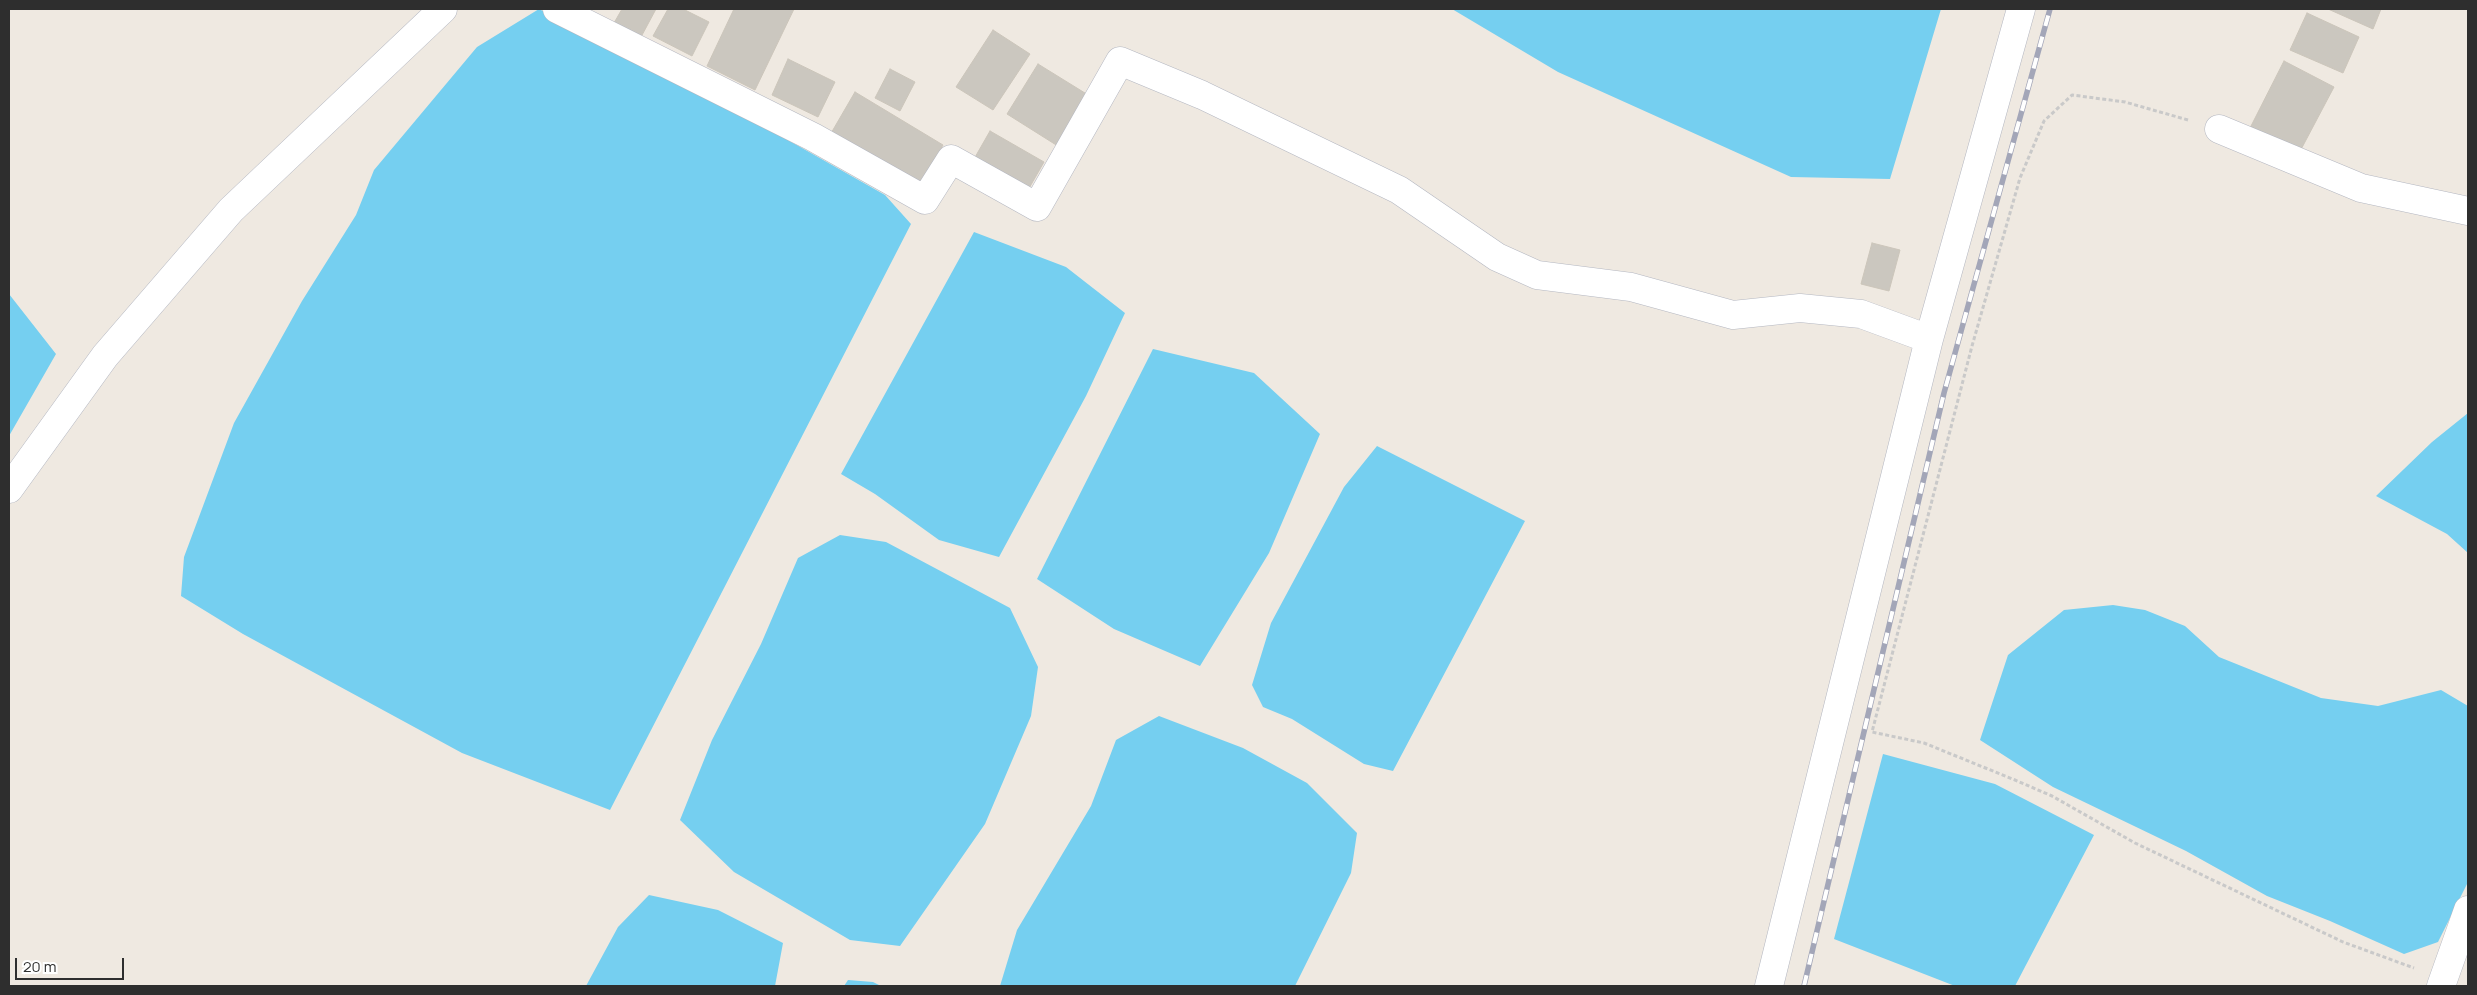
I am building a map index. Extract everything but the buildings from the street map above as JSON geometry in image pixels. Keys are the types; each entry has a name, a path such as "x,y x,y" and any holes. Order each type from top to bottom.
{"street":[{"path":"9,489 104,356 232,210 443,9"},
{"path":"557,9 813,137 925,200 950,159 1037,207 1120,61 1202,95 1399,190 1497,257 1537,275 1631,287 1733,315 1800,308 1861,314 1929,339"},
{"path":"1769,986 1929,339 2021,9"},
{"path":"2219,129 2361,188 2468,211"},
{"path":"2442,982 2468,910"}],"path":[{"path":"2219,129 2125,102 2072,95 2044,121 2020,178 1974,337 1872,732 1924,742 2052,796 2135,843 2342,942 2442,982"}],"water":[{"path":"539,9 742,114 885,195 911,224 610,810 462,753 243,634 181,596 184,557 234,423 302,301 356,215 374,170 477,47"},
{"path":"1452,9 1941,9 1890,179 1791,177 1558,72"},
{"path":"974,232 1066,267 1125,313 1086,396 999,557 939,540 875,494 841,474"},
{"path":"9,294 56,354 9,436"},
{"path":"1153,349 1254,373 1320,434 1269,553 1200,666 1114,629 1037,579"},
{"path":"2468,413 2468,553 2447,534 2376,496 2432,442"},
{"path":"1377,446 1525,521 1393,771 1364,764 1292,719 1263,707 1252,685 1271,623 1344,487"},
{"path":"840,535 886,542 1010,608 1038,667 1031,716 985,824 900,946 850,940 734,872 680,820 712,740 761,644 798,558"},
{"path":"2113,605 2145,610 2185,626 2219,657 2321,698 2378,706 2441,690 2468,706 2468,882 2438,942 2404,954 2330,921 2267,896 2186,851 2053,787 1980,740 2008,655 2064,610"},
{"path":"1159,716 1243,748 1307,783 1357,833 1351,873 1295,986 1000,986 1017,930 1091,806 1116,740"},
{"path":"1883,754 1995,784 2094,835 2015,986 1955,986 1834,939"},
{"path":"649,895 718,910 783,943 775,986 586,986 618,927"},
{"path":"848,980 873,982 881,986 844,986"}],"railway":[{"path":"1804,986 1944,393 2050,9"}]}
